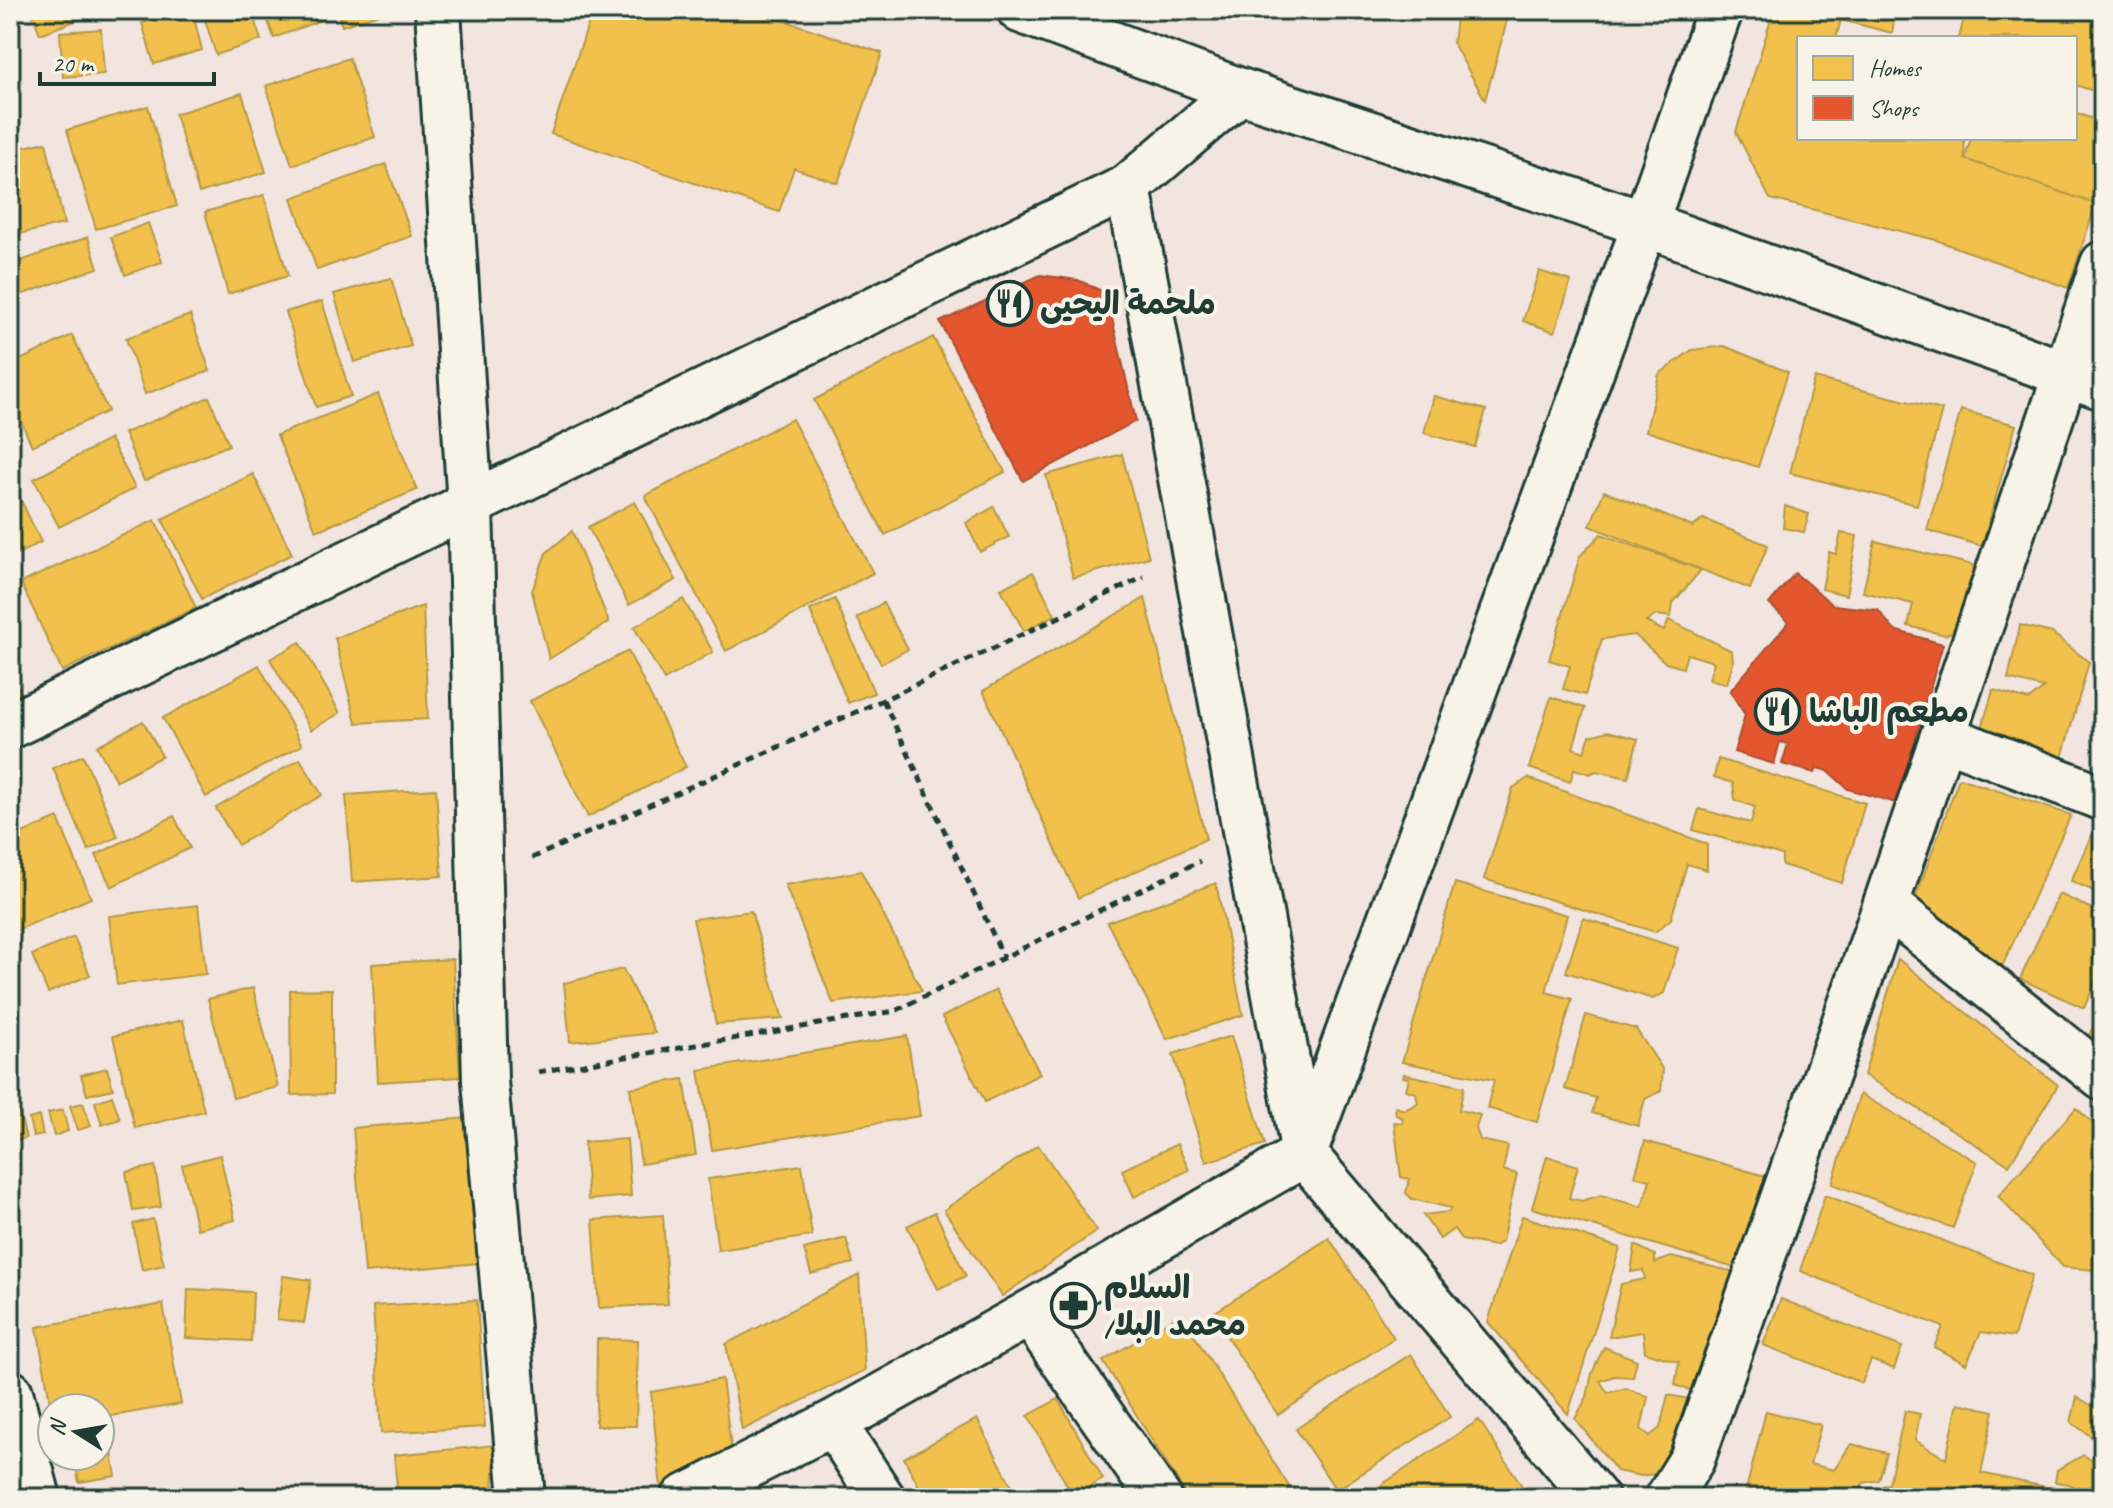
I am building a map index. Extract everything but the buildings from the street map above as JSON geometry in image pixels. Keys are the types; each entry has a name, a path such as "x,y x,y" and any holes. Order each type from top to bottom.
{"street":[{"path":"438,10 470,505 485,1081 522,1498"},
{"path":"1020,10 1240,91 1645,224 2085,381"},
{"path":"684,1498 833,1423 1304,1154 1645,224 1720,10"},
{"path":"10,726 1128,187 1240,91"},
{"path":"1128,187 1304,1154 1596,1498"},
{"path":"1668,1498 1692,1459 1943,737 2085,381 2103,264"},
{"path":"1943,737 2103,798"},
{"path":"1886,904 2103,1078"},
{"path":"1030,1313 1159,1498"},
{"path":"10,1393 38,1498"},
{"path":"833,1423 882,1498"}],"path":[{"path":"480,882 883,700 1196,553"},
{"path":"883,700 1004,958"},
{"path":"485,1081 895,1011 1248,837"}],"place":[{"name":"ملحمة اليحيى","path":"1009,303"},
{"name":"مطعم الباشا","path":"1778,711"},
{"name":"السلام /محمد البلا","path":"1073,1305"}]}
